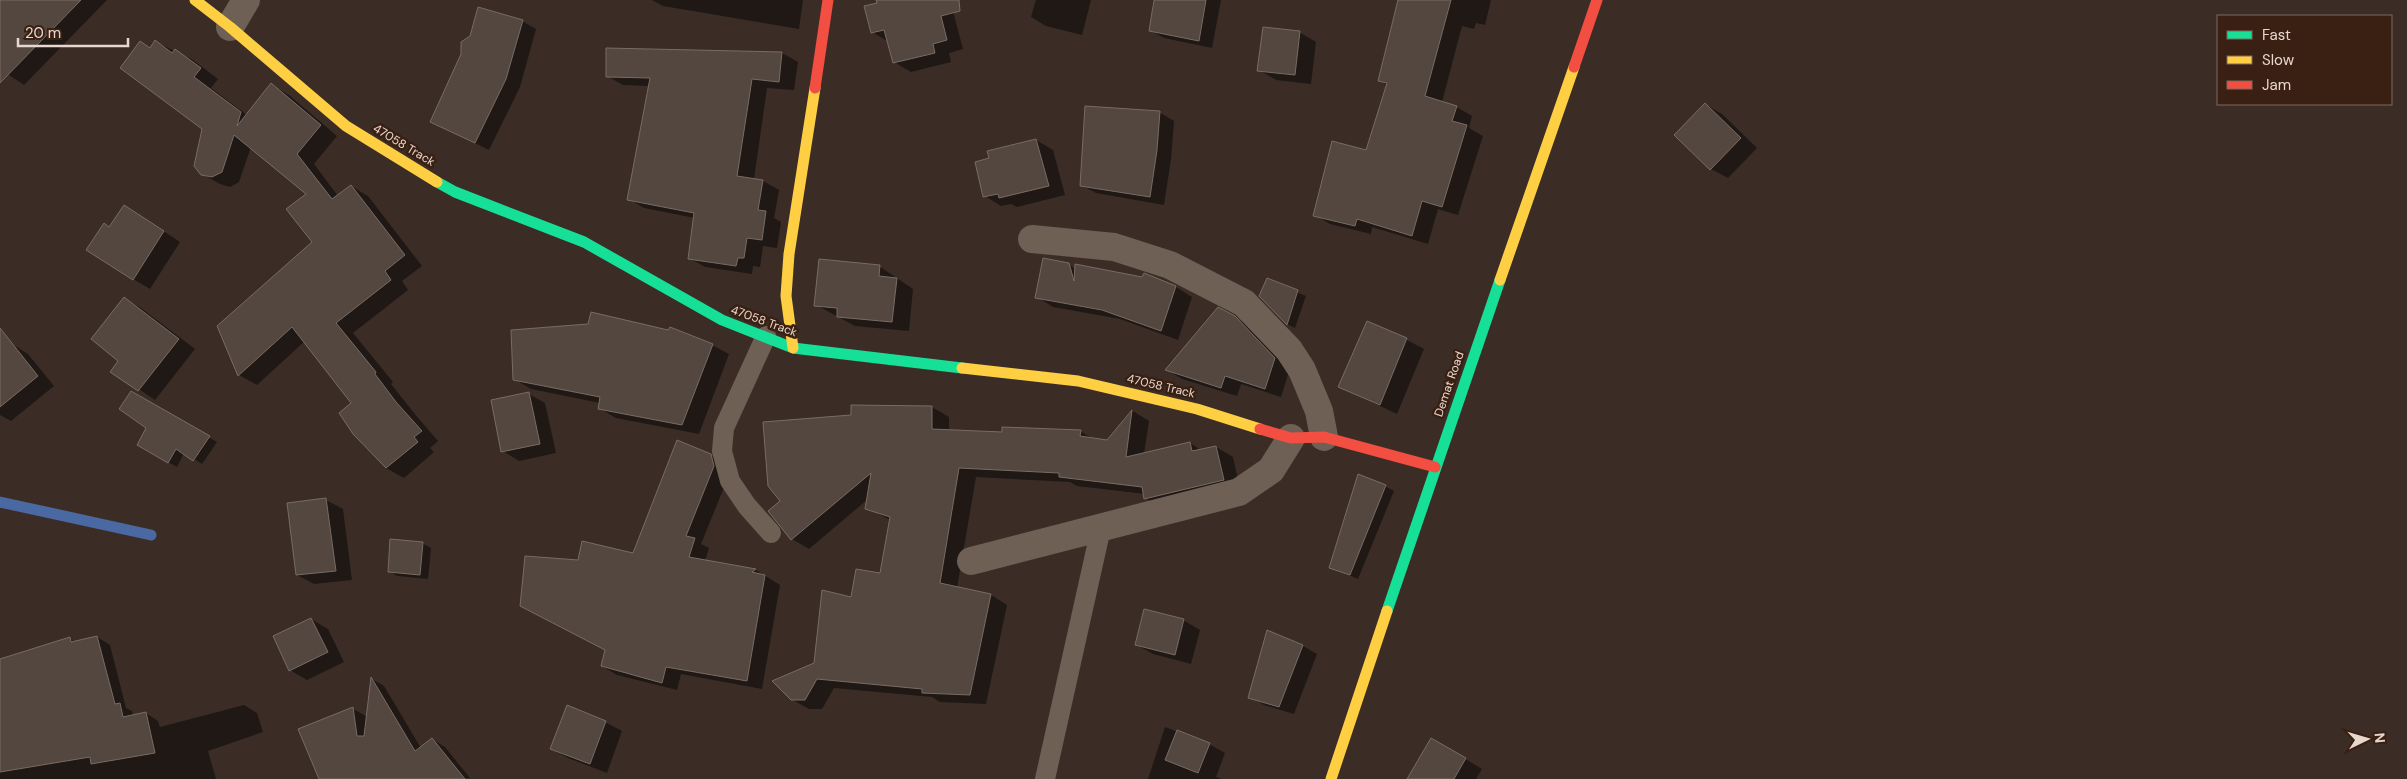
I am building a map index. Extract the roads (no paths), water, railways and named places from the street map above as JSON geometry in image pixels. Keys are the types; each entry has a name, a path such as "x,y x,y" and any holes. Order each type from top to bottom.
{"street":[{"name":"47058 Track","path":"195,0 230,27 346,126 409,166 455,192 584,242 722,320 793,348 1078,381 1197,409 1291,438 1324,437 1435,467"},
{"path":"230,27 246,0"},
{"path":"793,348 786,296 789,254 796,225 828,0"},
{"name":"Demat Road","path":"1331,779 1435,467 1597,1"},
{"path":"1032,239 1114,247 1170,266 1244,304 1289,350 1302,370 1319,412 1324,437"},
{"path":"971,561 1239,492 1272,470 1291,438"}],"lane":[{"path":"766,336 724,428 722,451 730,481 747,506 771,533"},
{"path":"1045,779 1101,528"}],"waterway":[{"path":"0,502 151,535"}]}
